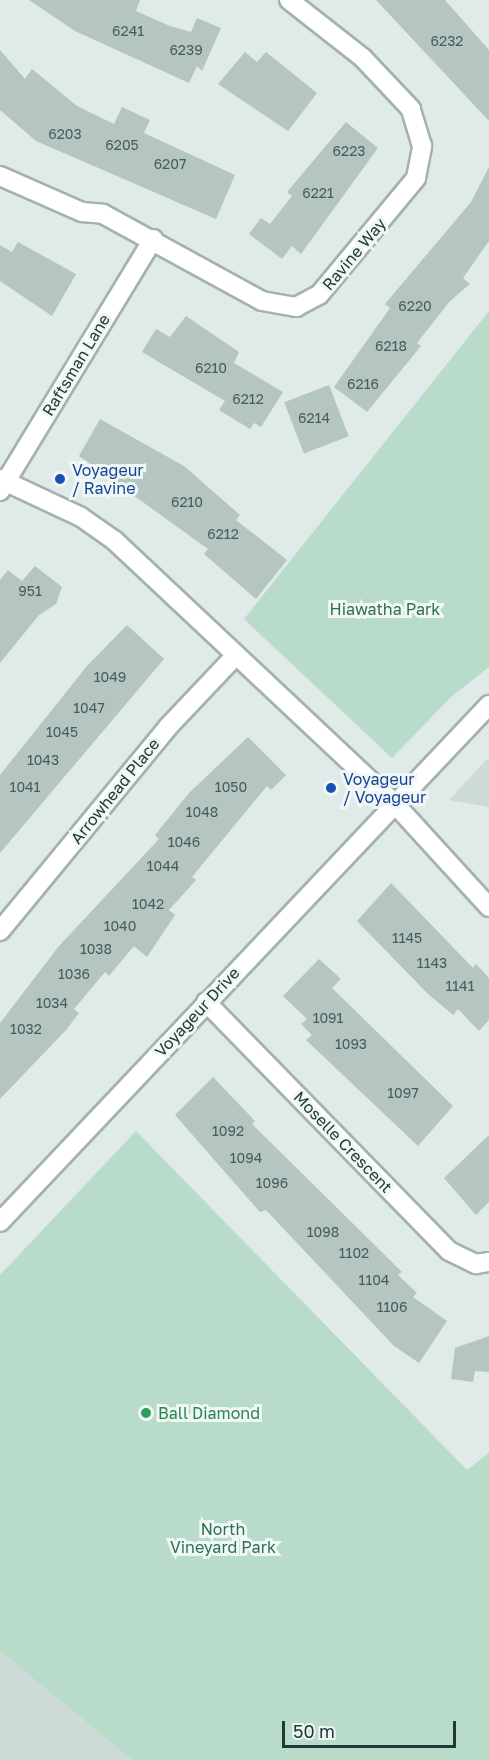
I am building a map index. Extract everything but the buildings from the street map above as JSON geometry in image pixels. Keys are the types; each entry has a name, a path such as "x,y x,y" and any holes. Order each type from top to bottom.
{"street":[{"name":"Ravine Way","path":"0,176 153,239 262,301 296,307 338,277 416,178 422,146 411,109 363,58 289,0"},
{"name":"Raftsman Lane","path":"2,484 153,239"},
{"path":"2,484 115,541 394,803 489,907"},
{"name":"Arrowhead Place","path":"0,931 168,727 236,655"},
{"name":"Voyageur Drive","path":"0,1222 489,705"},
{"name":"Moselle Crescent","path":"206,1002 449,1251 476,1264 489,1262"}],"shaded area":[{"path":"489,758 489,807 449,800 485,761"},
{"path":"0,1651 132,1760 0,1760"}],"green space":[{"name":"Hiawatha Park","path":"489,311 489,667 451,697 392,758 244,619"},
{"name":"North Vineyard Park","path":"136,1131 467,1470 489,1453 489,1760 132,1760 0,1651 0,1275"}],"place":[{"name":"Voyageur / Ravine","path":"60,479"},
{"name":"Voyageur / Voyageur","path":"331,788"},
{"name":"Ball Diamond","path":"146,1413"}]}
